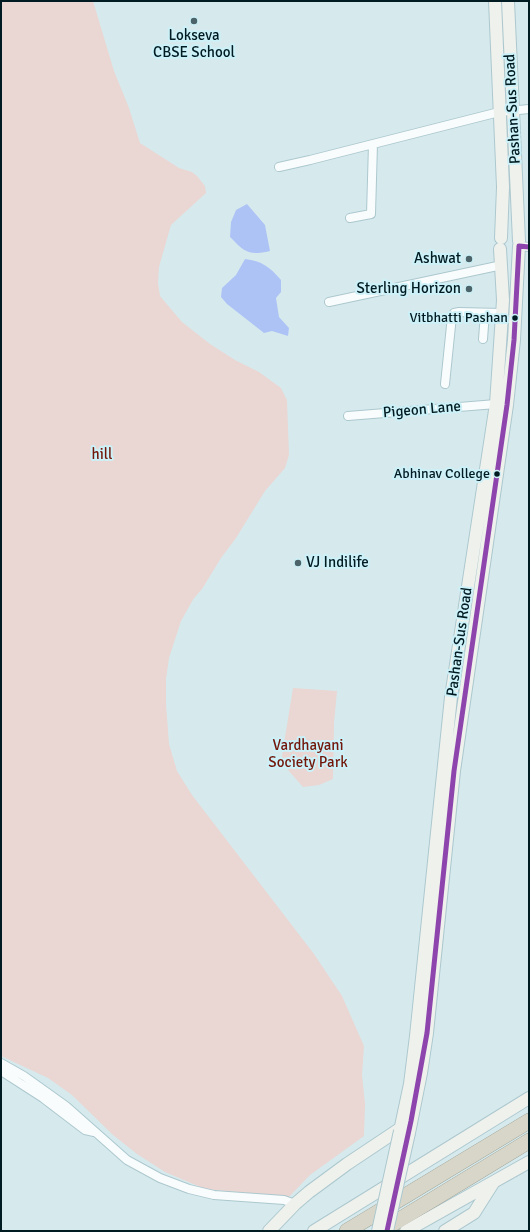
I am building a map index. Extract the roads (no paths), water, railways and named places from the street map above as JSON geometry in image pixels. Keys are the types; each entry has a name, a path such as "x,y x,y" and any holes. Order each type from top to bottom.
{"highway":[{"path":"347,1231 529,1121"},
{"path":"379,1231 529,1142"}],"main road":[{"name":"Pashan-Sus Road","path":"403,1130 416,1036 448,696 496,404 503,284 501,243 503,186 495,1"},
{"name":"Pashan-Sus Road","path":"403,1130 421,1073 454,770 507,405 524,245 514,111 508,1"},
{"path":"508,234 513,234 524,245 508,254 504,252 501,243 508,234"},
{"path":"314,1231 529,1098"},
{"path":"269,1231 295,1204 347,1164 383,1139 403,1130"},
{"path":"379,1231 403,1130"},
{"path":"387,1231 403,1130"},
{"path":"406,1231 529,1162"},
{"path":"444,1231 474,1213 494,1182"}],"street":[{"path":"279,167 499,112 529,109"},
{"path":"350,218 371,214 373,144"},
{"path":"329,302 502,265"},
{"path":"445,384 452,316 454,313 502,313"},
{"path":"483,339 485,313"},
{"name":"Pigeon Lane","path":"348,416 496,404"},
{"path":"448,696 464,698"},
{"path":"1,1063 24,1076 66,1106 127,1160 160,1178 189,1189 214,1195 284,1200 295,1204"},
{"path":"1,1071 43,1098 85,1130 97,1133"}],"water":[{"path":"247,204 265,225 270,251 257,253 247,252 230,237 231,222 236,210"},
{"path":"245,259 256,261 265,265 281,280 281,292 276,298 279,317 289,328 288,336 272,331 264,333 227,304 221,297 222,288 236,275"}],"place":[{"name":"Lokseva CBSE School","path":"194,21"},
{"name":"Ashwat","path":"469,259"},
{"name":"Sterling Horizon","path":"469,289"},
{"name":"Vitbhatti Pashan","path":"515,318"},
{"name":"Abhinav College","path":"497,474"},
{"name":"VJ Indilife","path":"298,563"}],"park label":[{"name":"hill","path":"102,455"},
{"name":"Vardhayani Society Park","path":"308,754"}]}
